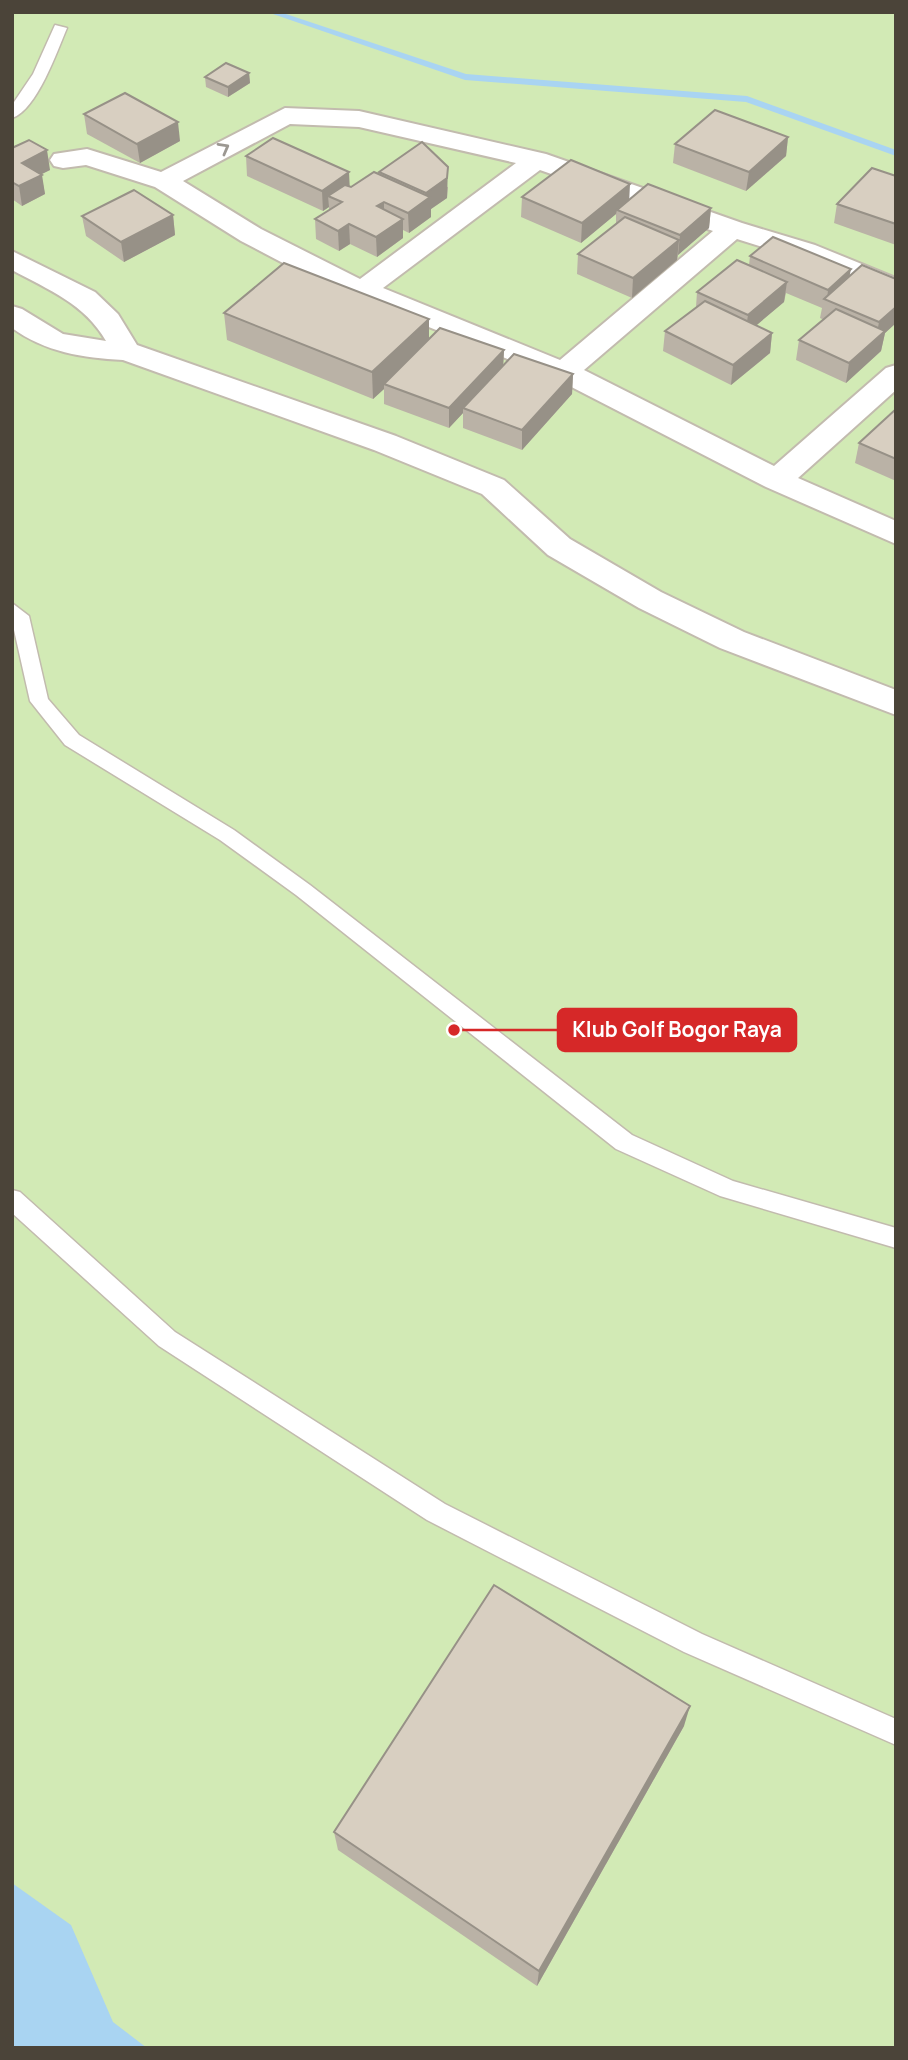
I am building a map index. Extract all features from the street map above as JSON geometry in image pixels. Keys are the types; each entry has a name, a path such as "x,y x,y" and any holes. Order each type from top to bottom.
{"street":[{"path":"193,197 278,136 295,119 292,116"},
{"path":"164,181 279,118 292,116 359,119 537,160 732,229 806,251 896,288"},
{"path":"63,160 87,158 164,181 251,235 362,291 565,372 777,480 896,534"},
{"path":"362,291 537,160"},
{"path":"565,372 732,229"},
{"path":"12,259 85,298 108,320 126,351"},
{"path":"12,315 52,340 82,350 126,351 385,443 493,487 559,547 650,600 732,640 896,703"},
{"path":"777,480 896,374"}],"lane":[{"path":"12,114 26,100 40,76 61,28"},
{"path":"12,609 20,616 39,701 72,740 227,835 624,1142 728,1189 896,1238"},
{"path":"12,1199 167,1339 436,1512 693,1643 896,1732"}],"green space":[{"path":"12,12 896,12 896,2048 12,2048"}],"water":[{"path":"12,1883 71,1925 113,2022 147,2048 12,2048"}],"building":[{"path":"226,63 249,73 228,87 205,77"},
{"path":"125,93 178,122 137,144 84,114"},
{"path":"715,110 788,137 749,172 675,144"},
{"path":"273,138 349,172 322,191 246,156"},
{"path":"29,140 47,150 22,163 42,175 19,186 12,182 12,148"},
{"path":"422,142 448,167 447,178 426,193 379,172"},
{"path":"571,160 630,184 582,223 522,197"},
{"path":"872,168 896,176 896,224 837,204"},
{"path":"374,172 430,197 408,213 384,202 377,206 403,219 376,237 349,224 338,231 315,219 342,202 328,196 345,185 351,187"},
{"path":"648,184 711,208 680,235 617,210"},
{"path":"134,190 173,215 121,242 82,216"},
{"path":"625,217 679,240 633,278 578,254"},
{"path":"773,237 851,269 828,290 750,256"},
{"path":"737,260 787,282 748,315 697,292"},
{"path":"284,263 429,319 372,372 224,313"},
{"path":"862,265 896,279 896,307 879,322 824,299"},
{"path":"705,301 772,333 733,365 665,331"},
{"path":"836,309 885,331 849,363 799,340"},
{"path":"440,328 504,350 449,408 384,384"},
{"path":"514,354 573,374 522,430 463,408"},
{"path":"896,409 896,459 859,443"},
{"path":"494,1585 690,1706 539,1971 334,1832"}],"waterway":[{"path":"271,12 465,77 747,99 896,153"}],"place":[{"name":"Klub Golf Bogor Raya","path":"454,1030"}]}
